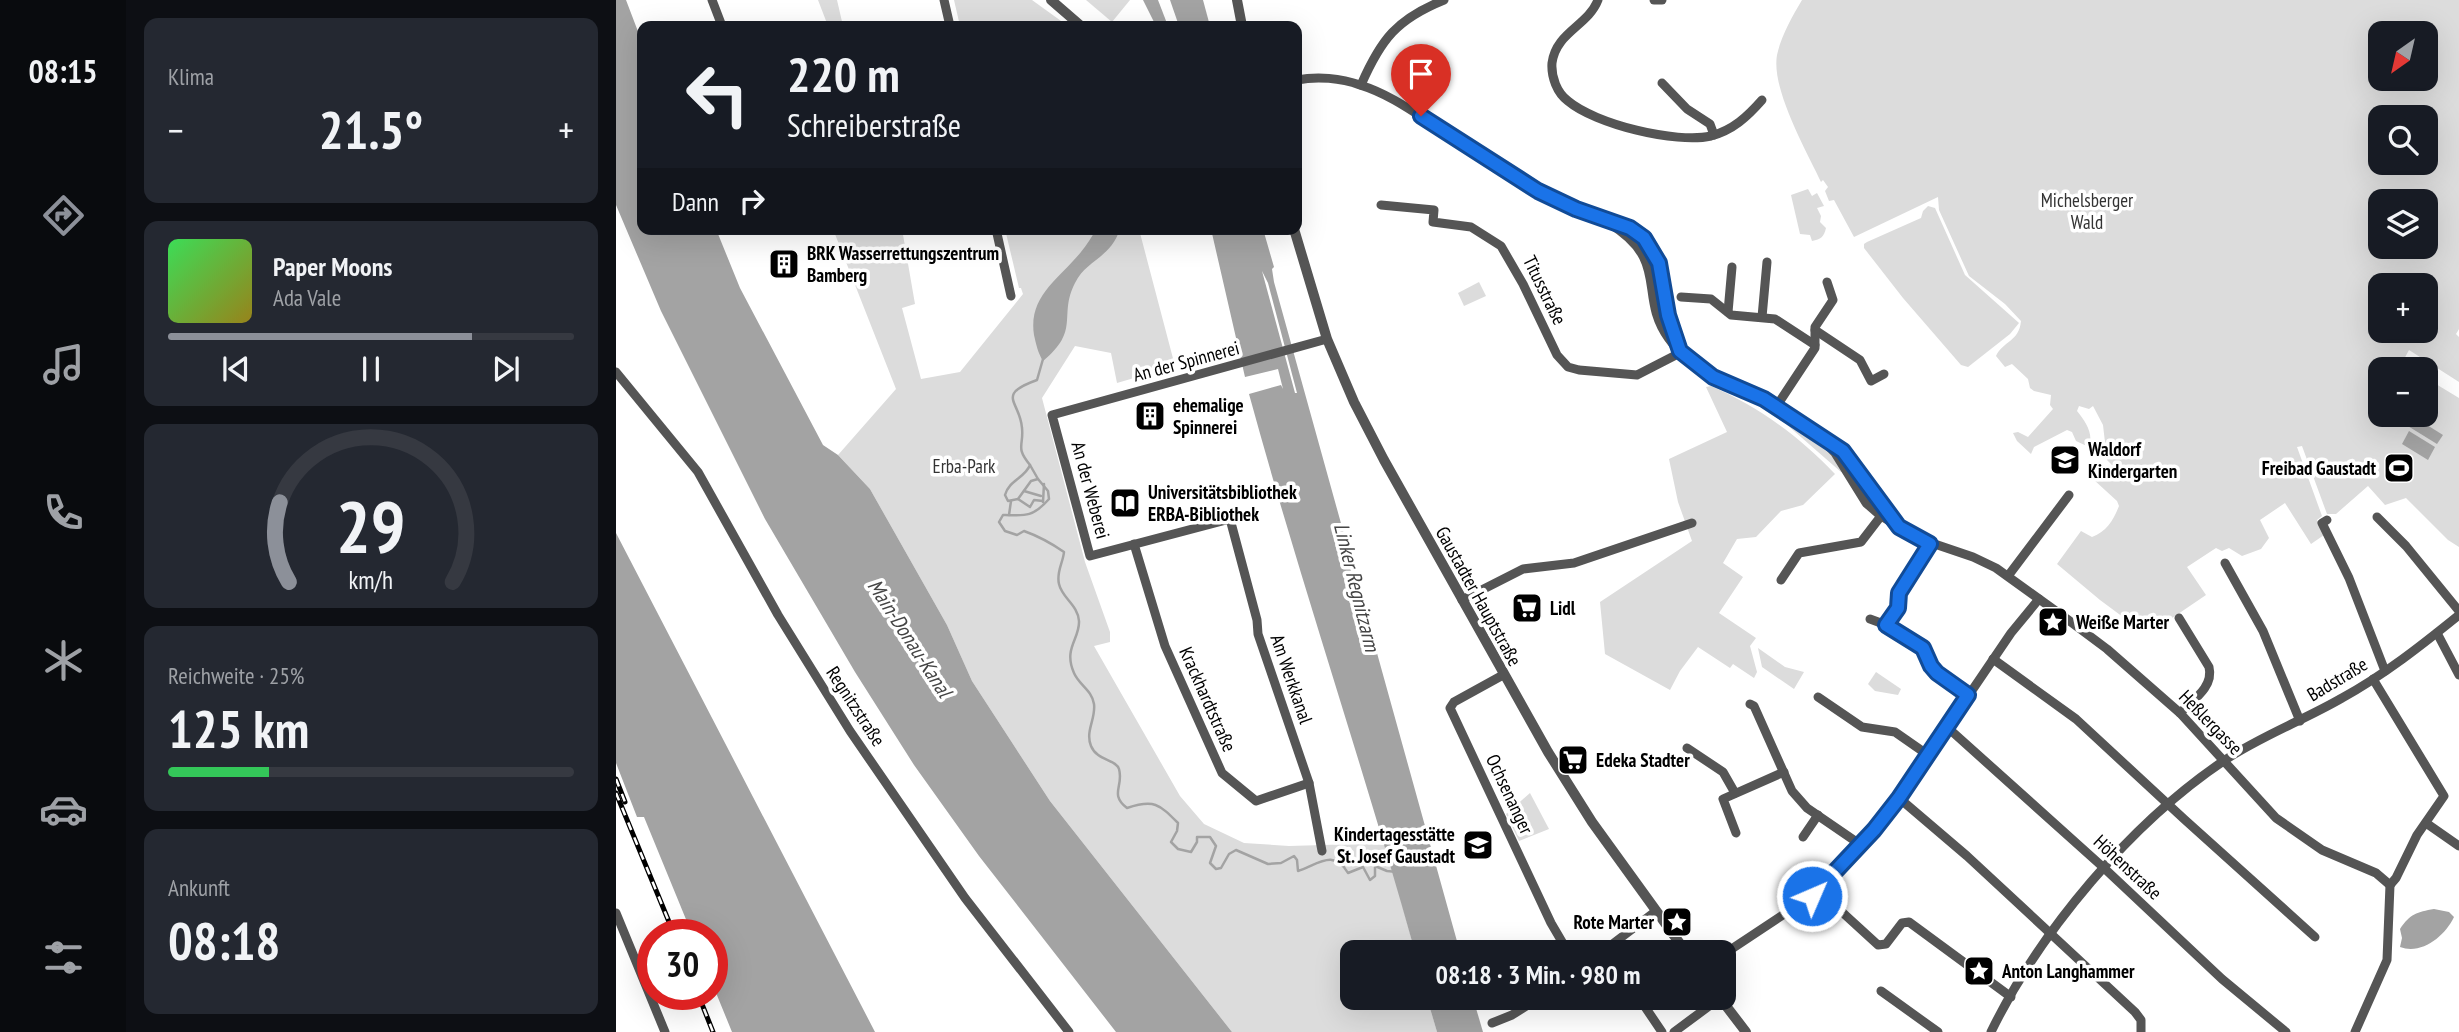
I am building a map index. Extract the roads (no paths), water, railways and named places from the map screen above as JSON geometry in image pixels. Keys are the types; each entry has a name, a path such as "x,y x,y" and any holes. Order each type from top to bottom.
{"street":[{"path":"712,0 720,21"},
{"path":"944,0 949,21"},
{"path":"1051,0 1074,21"},
{"path":"1237,0 1241,21"},
{"path":"1415,0 1420,10"},
{"path":"1361,85 1386,37 1420,10 1444,0"},
{"path":"1598,0 1590,14 1563,37 1555,53 1552,71 1556,87 1572,104 1632,129 1691,138 1714,135 1742,121 1762,100"},
{"path":"1654,0 1662,0"},
{"path":"1302,80 1323,78 1361,85 1406,107 1538,191 1602,219 1627,235 1639,247 1649,267 1659,321 1671,342 1713,377 1753,394 1838,447 1850,458 1899,527"},
{"path":"1662,83 1687,109 1710,124 1714,135"},
{"name":"Titusstraße","path":"1381,205 1434,210 1433,222 1471,227 1502,246 1557,355 1568,367 1637,375 1680,351"},
{"path":"997,235 1011,296"},
{"name":"Gaustadter Hauptstraße","path":"1296,235 1328,339 1368,428 1503,675 1573,792 1677,940"},
{"path":"1762,317 1767,262"},
{"path":"1728,312 1732,267"},
{"path":"1776,407 1815,345 1815,330 1833,300 1827,282"},
{"path":"1681,297 1711,299 1731,315 1775,319 1815,345"},
{"path":"1815,330 1860,360 1871,381 1884,374"},
{"name":"An der Spinnerei","path":"1052,415 1328,339"},
{"name":"Regnitzstraße","path":"616,372 698,472 778,615 850,731 965,898 1069,1032"},
{"name":"Regnitzstraße","path":"616,384 628,389"},
{"name":"An der Weberei","path":"1052,415 1090,556 1230,519"},
{"name":"Heßlergasse","path":"1815,432 1835,453 1866,503 1881,516 1930,544 1982,560 2008,576 2107,649 2180,713 2261,803 2290,829 2322,850 2376,873 2390,885"},
{"path":"2008,576 2069,495"},
{"path":"1781,580 1799,553 1861,542 1881,516"},
{"path":"2377,517 2406,546 2459,613"},
{"name":"Am Werkkanal","path":"1230,519 1258,634 1309,783 1322,850"},
{"path":"2327,520 2322,523 2349,578 2385,671"},
{"path":"1462,600 1523,569 1574,563 1692,523"},
{"name":"Krackhardtstraße","path":"1134,544 1165,646 1222,773 1256,801 1309,783"},
{"path":"1886,625 1898,608 1899,593 1930,544"},
{"path":"2225,563 2263,631 2300,721"},
{"path":"1736,946 1819,891 1861,845 1899,798 1993,659 2039,599"},
{"name":"Badstraße","path":"1991,1032 2051,935 2104,868 2168,805 2225,760 2373,679 2437,633 2459,613"},
{"path":"2179,618 2211,674 2207,685 2180,713"},
{"path":"1870,619 1886,625 1923,648 1937,673 1968,695"},
{"path":"2437,633 2459,675"},
{"path":"1993,659 2076,719 2315,937"},
{"name":"Ochsenanger","path":"1503,675 1454,702 1451,708 1561,940"},
{"path":"2355,1032 2387,960 2390,885 2395,881 2410,848 2444,796 2373,679"},
{"path":"1818,697 1862,727 1895,732 1928,755"},
{"path":"1750,704 1754,706 1792,791 1818,815 1861,845"},
{"name":"Höhenstraße","path":"1947,727 2104,868 2222,979 2286,1032"},
{"path":"1687,748 1723,772 1735,793"},
{"path":"1737,833 1723,799 1784,772"},
{"path":"1899,798 1967,856 2135,1012 2141,1020 2141,1032"},
{"path":"1803,837 1818,815"},
{"path":"2426,823 2459,846"},
{"path":"1819,891 1878,945 1886,944 1902,923 1909,922 2011,997"},
{"path":"1620,940 1656,911"},
{"path":"616,913 665,1032"},
{"path":"1881,991 1938,1032"},
{"path":"1492,1023 1519,1010"},
{"path":"1647,1010 1662,1032"},
{"path":"1674,1032 1704,1010"},
{"path":"1729,1010 1746,1032"}],"water":[{"name":"Main-Donau-Kanal","path":"616,0 626,0 637,29 637,235 718,235 740,288 823,445 838,455 870,489 947,625 972,681 1050,801 1232,1032 1116,1032 979,856 914,765 855,672 765,519 661,311 616,205"},
{"path":"1143,0 1158,0 1166,21 1154,21"},
{"path":"1170,0 1203,0 1209,21 1177,21"},
{"path":"1093,235 1118,235 1105,253 1080,275 1075,283 1070,295 1062,340 1043,361 1034,335 1036,309 1047,289"},
{"name":"Linker Regnitzarm","path":"1212,235 1265,235 1274,267 1274,282 1457,940 1411,940 1249,394 1281,385 1283,389 1278,369 1245,377","holes":["1262,271 1268,283 1295,393"]},
{"path":"2409,427 2430,427 2443,435 2437,444"},
{"path":"2409,431 2435,447 2428,460 2402,444"},
{"path":"616,533 875,1032 732,1032 723,1010 728,1010 728,919 686,919 644,817 637,817 616,763"},
{"path":"2434,909 2449,912 2454,917 2445,931 2424,946 2408,949 2400,947 2400,929 2407,920 2418,913"},
{"path":"1431,1010 1477,1010 1483,1032 1437,1032"}],"waterway":[{"path":"1043,359 1037,380 1024,385 1013,395 1022,428 1021,450 1030,465 1005,495 1008,501 1018,499 1031,481 1038,479 1048,491 1049,499 1033,512 1003,515 999,522 1005,531 1017,535 1024,531 1064,552 1058,575 1059,584 1076,610 1079,621 1071,650 1071,664 1076,677 1091,695 1094,704 1089,741 1097,755 1114,763 1119,769 1118,794 1122,803 1127,808 1144,804 1156,805 1166,811 1178,823 1171,842 1178,849 1191,852 1197,837 1210,837 1216,846 1210,863 1216,869 1221,868 1229,854 1236,850 1268,864 1281,863 1294,856 1298,871 1318,862 1331,860 1343,865 1348,873 1363,867 1370,880 1375,876 1375,866 1397,872"},
{"path":"1030,465 1038,479"},
{"path":"1043,502 1044,484"},
{"path":"1024,491 1041,496"},
{"path":"1018,499 1030,507 1034,500 1043,501"},
{"path":"1009,515 1011,501"}],"railway":[{"path":"616,779 625,802"},
{"path":"616,793 668,919"},
{"path":"704,1010 713,1032"}],"place":[{"name":"BRK Wasserrettungszentrum Bamberg","path":"784,264"},
{"name":"ehemalige Spinnerei","path":"1150,416"},
{"name":"Waldorf Kindergarten","path":"2065,460"},
{"name":"Freibad Gaustadt","path":"2399,468"},
{"name":"Universitätsbibliothek ERBA-Bibliothek","path":"1125,503"},
{"name":"Lidl","path":"1527,608"},
{"name":"Weiße Marter","path":"2053,622"},
{"name":"Edeka Stadter","path":"1573,760"},
{"name":"Kindertagesstätte St. Josef Gaustadt","path":"1478,845"},
{"name":"Rote Marter","path":"1677,922"},
{"name":"Anton Langhammer","path":"1979,971"}],"park label":[{"name":"Michelsberger Wald","path":"2087,211"},
{"name":"Erba-Park","path":"964,466"}]}
